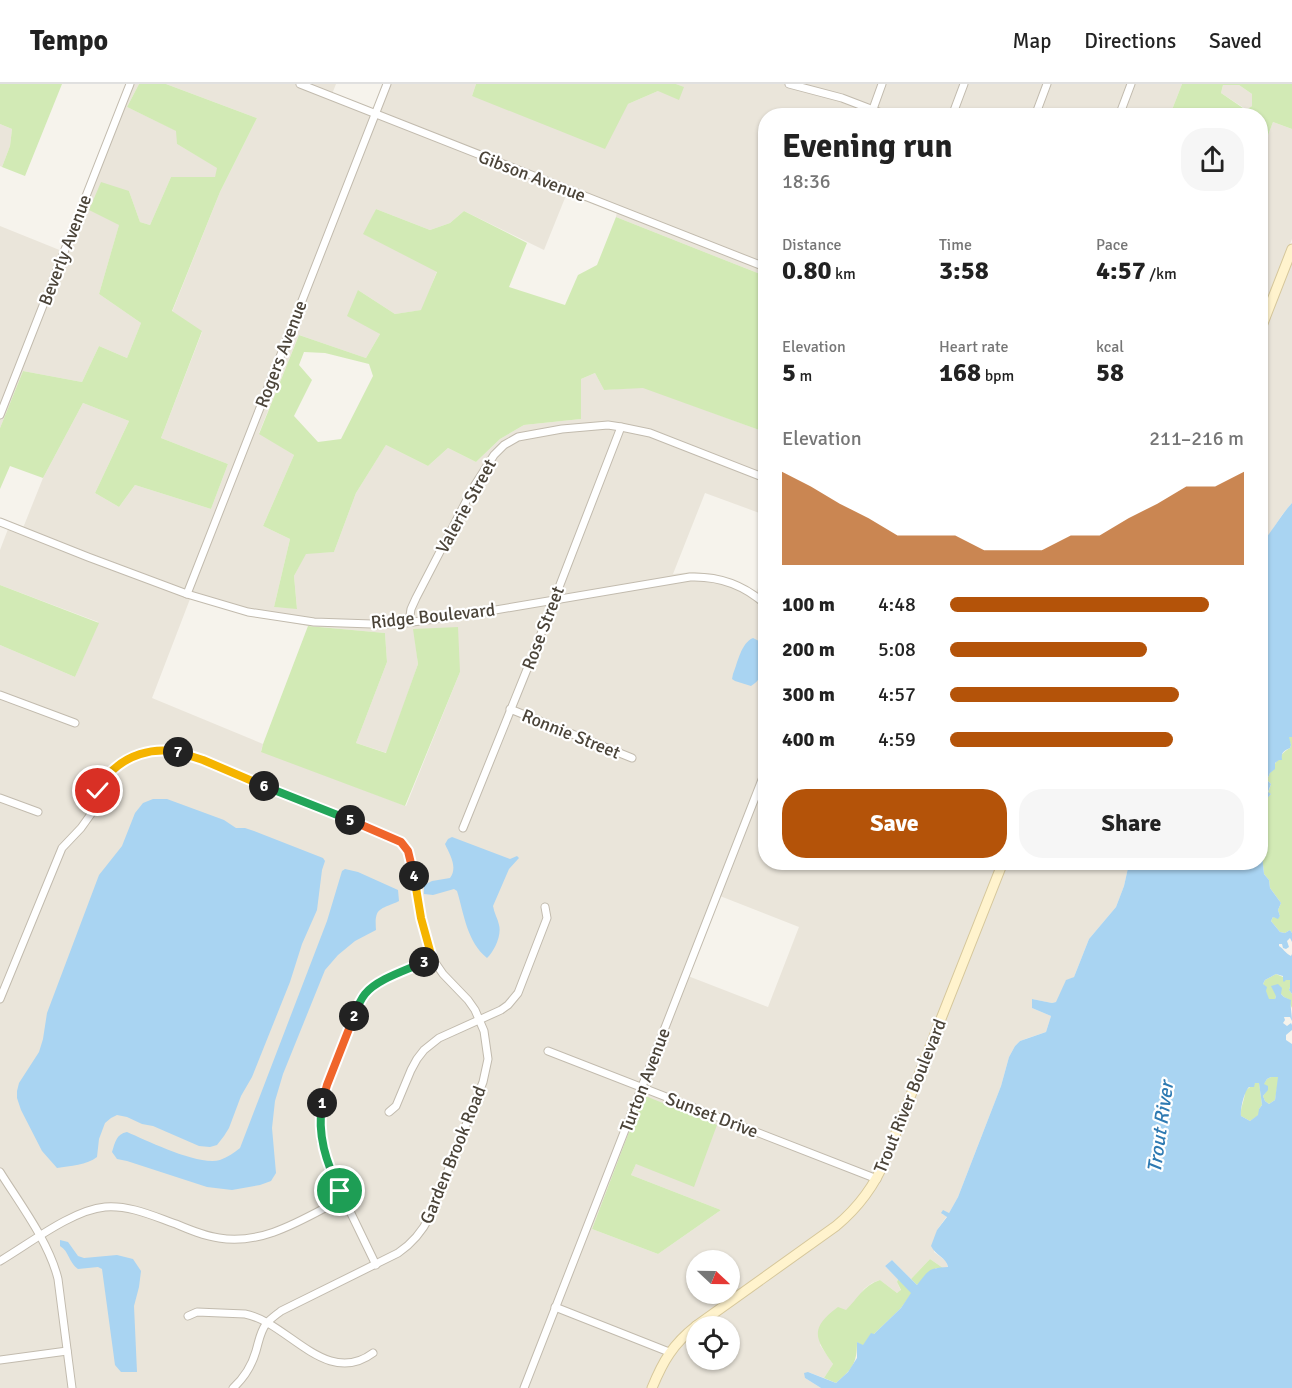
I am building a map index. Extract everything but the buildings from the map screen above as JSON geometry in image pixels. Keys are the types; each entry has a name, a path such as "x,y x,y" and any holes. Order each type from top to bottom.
{"street":[{"name":"Beverly Avenue","path":"0,415 130,84"},
{"name":"Gibson Avenue","path":"300,84 758,264"},
{"name":"Rogers Avenue","path":"187,594 387,84"},
{"path":"789,84 870,108"},
{"path":"873,108 882,84"},
{"path":"955,108 964,84"},
{"path":"1038,108 1047,84"},
{"path":"1122,108 1131,84"},
{"path":"1268,310 1292,249"},
{"name":"Valerie Street","path":"409,622 411,609 424,581 473,488 498,451 518,437 547,431 608,425 621,427 650,433 758,475"},
{"name":"Rose Street","path":"463,828 621,427"},
{"name":"Ridge Boulevard","path":"0,522 187,594 248,612 328,623 409,622 472,614 671,579 704,576 717,578 740,587 758,599"},
{"path":"0,695 75,723"},
{"name":"Ronnie Street","path":"510,710 632,758"},
{"name":"Garden Brook Road","path":"0,999 62,848 91,814 98,791 108,775 129,758 165,750 203,760 401,842 408,851 417,887 421,918 432,958 443,974 468,1000 484,1031 488,1059 483,1082 430,1216 408,1246 376,1265 281,1311 267,1323"},
{"name":"Turton Avenue","path":"524,1388 758,790"},
{"path":"0,798 38,812"},
{"name":"Trout River Boulevard","path":"710,1316 836,1226 859,1204 877,1179 1000,870"},
{"path":"388,1112 396,1106 411,1070 424,1050 439,1038 501,1010 518,993 547,918 545,908"},
{"path":"376,1265 329,1168 321,1141 321,1111 327,1085 359,1002 365,993 379,982 432,958"},
{"name":"Sunset Drive","path":"548,1051 877,1179"},
{"path":"0,1172 54,1263 72,1388"},
{"path":"0,1261 81,1213 104,1207 140,1211 200,1234 220,1239 237,1239 258,1237 277,1231 344,1198"},
{"path":"555,1307 669,1352"},
{"path":"188,1316 197,1312 252,1315 267,1323 315,1361 332,1368 354,1366 365,1361 373,1353"},
{"path":"233,1388 249,1367 259,1336 267,1323"},
{"name":"Trout River Boulevard","path":"652,1388 669,1352 686,1335"},
{"path":"0,1360 67,1350"}],"shaded area":[{"path":"128,84 139,84 127,107 177,131 177,144 218,168 215,178 171,177 150,225 140,222 129,191 99,294 141,323 127,358 99,346 82,382 23,371 0,428 0,226 62,251"},
{"path":"166,84 336,84 332,94 373,112 384,84 476,84 472,96 628,104 658,91 683,87 676,84 1182,84 1173,108 758,108 758,273 616,217 617,212 567,193 544,250 464,211 450,223 430,230 376,209 364,234 437,271 422,310 395,314 358,290 380,334 366,358 299,335 259,433 294,455 263,526 290,539 274,607 297,608 294,576 306,553 334,552 356,493 386,445 428,466 448,448 476,462 500,439 524,425 581,419 581,379 595,373 604,390 643,387 758,429 758,512 705,493 673,574 693,572 714,574 740,583 756,593 758,588 758,870 996,870 882,1161 864,1192 836,1222 740,1292 740,1250 686,1250 686,1304 723,1304 707,1316 686,1316 686,1331 674,1340 662,1358 649,1388 0,1388 0,645 75,677 98,622 0,585 0,550 8,529 21,533 43,478 83,403 129,421 95,493 119,507 135,485 211,509 228,464 161,438 202,332 172,312 220,192 257,118","holes":["190,599 242,614 308,626 385,633 387,662 356,743 387,753 418,664 414,630 460,672 406,806 261,751 263,744 152,698","720,896 799,927 768,1007 688,976","643,1095 636,1164 631,1175 721,1210 658,1254 592,1229"]},
{"path":"1223,85 1239,85 1252,94 1252,106 1244,108 1221,93"},
{"path":"1273,122 1292,129 1292,239 1268,300 1268,135"},
{"path":"0,124 12,129 10,146 2,167 0,166"},
{"path":"1292,257 1292,503 1268,536 1268,318"},
{"path":"1003,870 1128,870 1116,907 1089,939 1074,977 1066,981 1057,1002 1032,999 1032,1008 1051,1016 1046,1032 1020,1041 1015,1046 958,1197 949,1213 942,1214 947,1216 937,1230 934,1252 946,1261 948,1268 943,1268 930,1259 911,1279 892,1260 885,1266 898,1279 901,1291 897,1293 880,1280 864,1289 820,1345 833,1364 824,1378 808,1372 805,1378 821,1388 656,1388 676,1350 686,1340 686,1370 740,1370 740,1316 714,1316 729,1304 740,1304 740,1295 872,1192"}],"green space":[{"path":"0,84 62,84 25,176 2,167 10,146 12,129 0,124"},
{"path":"139,84 166,84 257,118 220,192 172,311 202,331 161,438 228,464 211,509 135,485 119,507 95,493 129,421 83,403 43,478 10,466 0,489 0,428 23,371 82,382 99,346 127,358 141,323 99,294 119,225 89,210 101,182 129,191 140,222 150,225 171,177 215,177 217,168 177,144 176,131 127,107"},
{"path":"476,84 676,84 684,87 679,100 658,91 628,104 605,149 472,96"},
{"path":"1182,84 1292,84 1292,129 1273,122 1268,135 1268,108 1249,108 1252,106 1252,94 1239,85 1223,85 1221,93 1243,108 1173,108"},
{"path":"376,209 430,230 450,223 464,211 527,243 509,287 565,305 578,275 597,265 616,217 758,273 758,429 643,388 604,390 595,373 581,379 581,419 524,425 500,439 476,462 448,448 428,466 386,445 356,493 334,552 306,554 294,576 297,609 274,607 290,539 263,526 294,455 259,434 299,335 366,358 380,334 347,316 358,290 395,314 421,310 437,272 363,234","holes":["304,352 325,353 369,364 373,376 341,439 318,442 294,416 312,380 299,365"]},
{"path":"0,585 99,623 75,677 0,645"},
{"path":"308,626 385,633 387,662 356,743 386,753 418,664 413,629 458,627 460,672 405,806 261,752"},
{"path":"1288,737 1292,737 1292,933 1290,930 1285,933 1280,932 1271,921 1273,917 1280,916 1278,910 1281,903 1270,888 1264,870 1268,870 1268,797 1271,794 1268,793 1271,784 1268,778 1276,762 1290,748"},
{"path":"1276,974 1290,980 1292,1008 1290,1000 1281,994 1275,999 1268,999 1263,984 1265,980"},
{"path":"1271,1077 1279,1077 1275,1100 1269,1104 1263,1096 1266,1092 1263,1085"},
{"path":"1259,1082 1262,1105 1259,1115 1250,1121 1241,1116 1245,1091"},
{"path":"643,1095 717,1125 694,1187 636,1164 631,1175 721,1210 658,1254 592,1229"},
{"path":"930,1259 943,1268 936,1268 917,1285 911,1279"},
{"path":"898,1279 912,1293 901,1308 874,1334 871,1334 863,1346 857,1342 855,1361 850,1370 836,1383 824,1378 833,1364 819,1340 819,1327 823,1321 838,1307 846,1310 874,1282 880,1280 897,1293 901,1290"}],"water":[{"path":"1292,503 1292,737 1289,737 1290,748 1283,752 1282,760 1275,763 1275,769 1268,778 1268,535"},
{"path":"753,638 758,640 758,680 751,686 732,679 738,659 749,640"},
{"path":"153,799 167,799 224,820 236,828 254,831 323,858 325,861 317,910 252,1077 241,1096 229,1128 217,1145 199,1146 153,1126 117,1115 105,1123 99,1139 97,1157 83,1163 57,1168 42,1151 21,1110 17,1098 19,1083 39,1052 47,1013 99,875 122,846 135,813 143,803"},
{"path":"452,837 510,859 517,856 519,858 509,869 493,906 500,929 495,948 487,958 471,936 457,891 454,889 433,895 424,894 424,885 450,878 452,874 452,861 445,844"},
{"path":"345,869 358,872 398,890 399,901 380,910 376,917 376,930 355,941 325,970 283,1074 275,1101 272,1128 276,1173 271,1181 232,1190 207,1187 117,1159 112,1152 115,1142 120,1135 127,1132 173,1152 211,1161 220,1160 240,1148 327,921 342,871"},
{"name":"Trout River","path":"1128,870 1264,870 1270,888 1281,903 1278,910 1280,916 1278,919 1273,917 1271,921 1280,932 1285,933 1290,930 1292,933 1292,942 1290,938 1287,941 1289,947 1283,948 1282,944 1279,946 1289,955 1292,954 1292,994 1289,990 1290,980 1284,982 1283,976 1276,974 1265,980 1263,984 1267,987 1269,999 1275,999 1276,996 1271,986 1278,984 1282,988 1281,994 1291,1000 1292,1021 1290,1017 1284,1017 1283,1023 1287,1026 1291,1023 1292,1025 1292,1030 1286,1035 1286,1040 1292,1044 1292,1388 821,1388 805,1378 804,1373 808,1372 836,1383 848,1372 857,1358 857,1342 863,1345 871,1333 874,1334 901,1308 911,1293 885,1266 892,1260 917,1285 930,1271 948,1267 931,1246 937,1230 947,1217 941,1213 943,1210 949,1213 958,1197 1015,1046 1020,1041 1046,1032 1051,1016 1032,1008 1032,999 1056,1002 1066,980 1074,977 1089,939 1116,907","holes":["1278,1077 1275,1100 1269,1104 1263,1096 1268,1090 1268,1086 1264,1084 1267,1079","1259,1083 1262,1105 1258,1115 1250,1121 1241,1116 1241,1109 1247,1089"]},
{"path":"60,1240 68,1242 78,1256 84,1258 117,1255 133,1259 141,1271 134,1306 137,1372 121,1372 115,1365 102,1269 98,1267 78,1269 60,1246"}],"route":[{"path":"98,791 108,775 129,758 148,752 165,750 176,752 203,760 346,818 401,842 408,851 417,887 421,918 432,958 379,982 365,993 359,1002 327,1085 321,1111 321,1141 324,1154 340,1191"}]}
